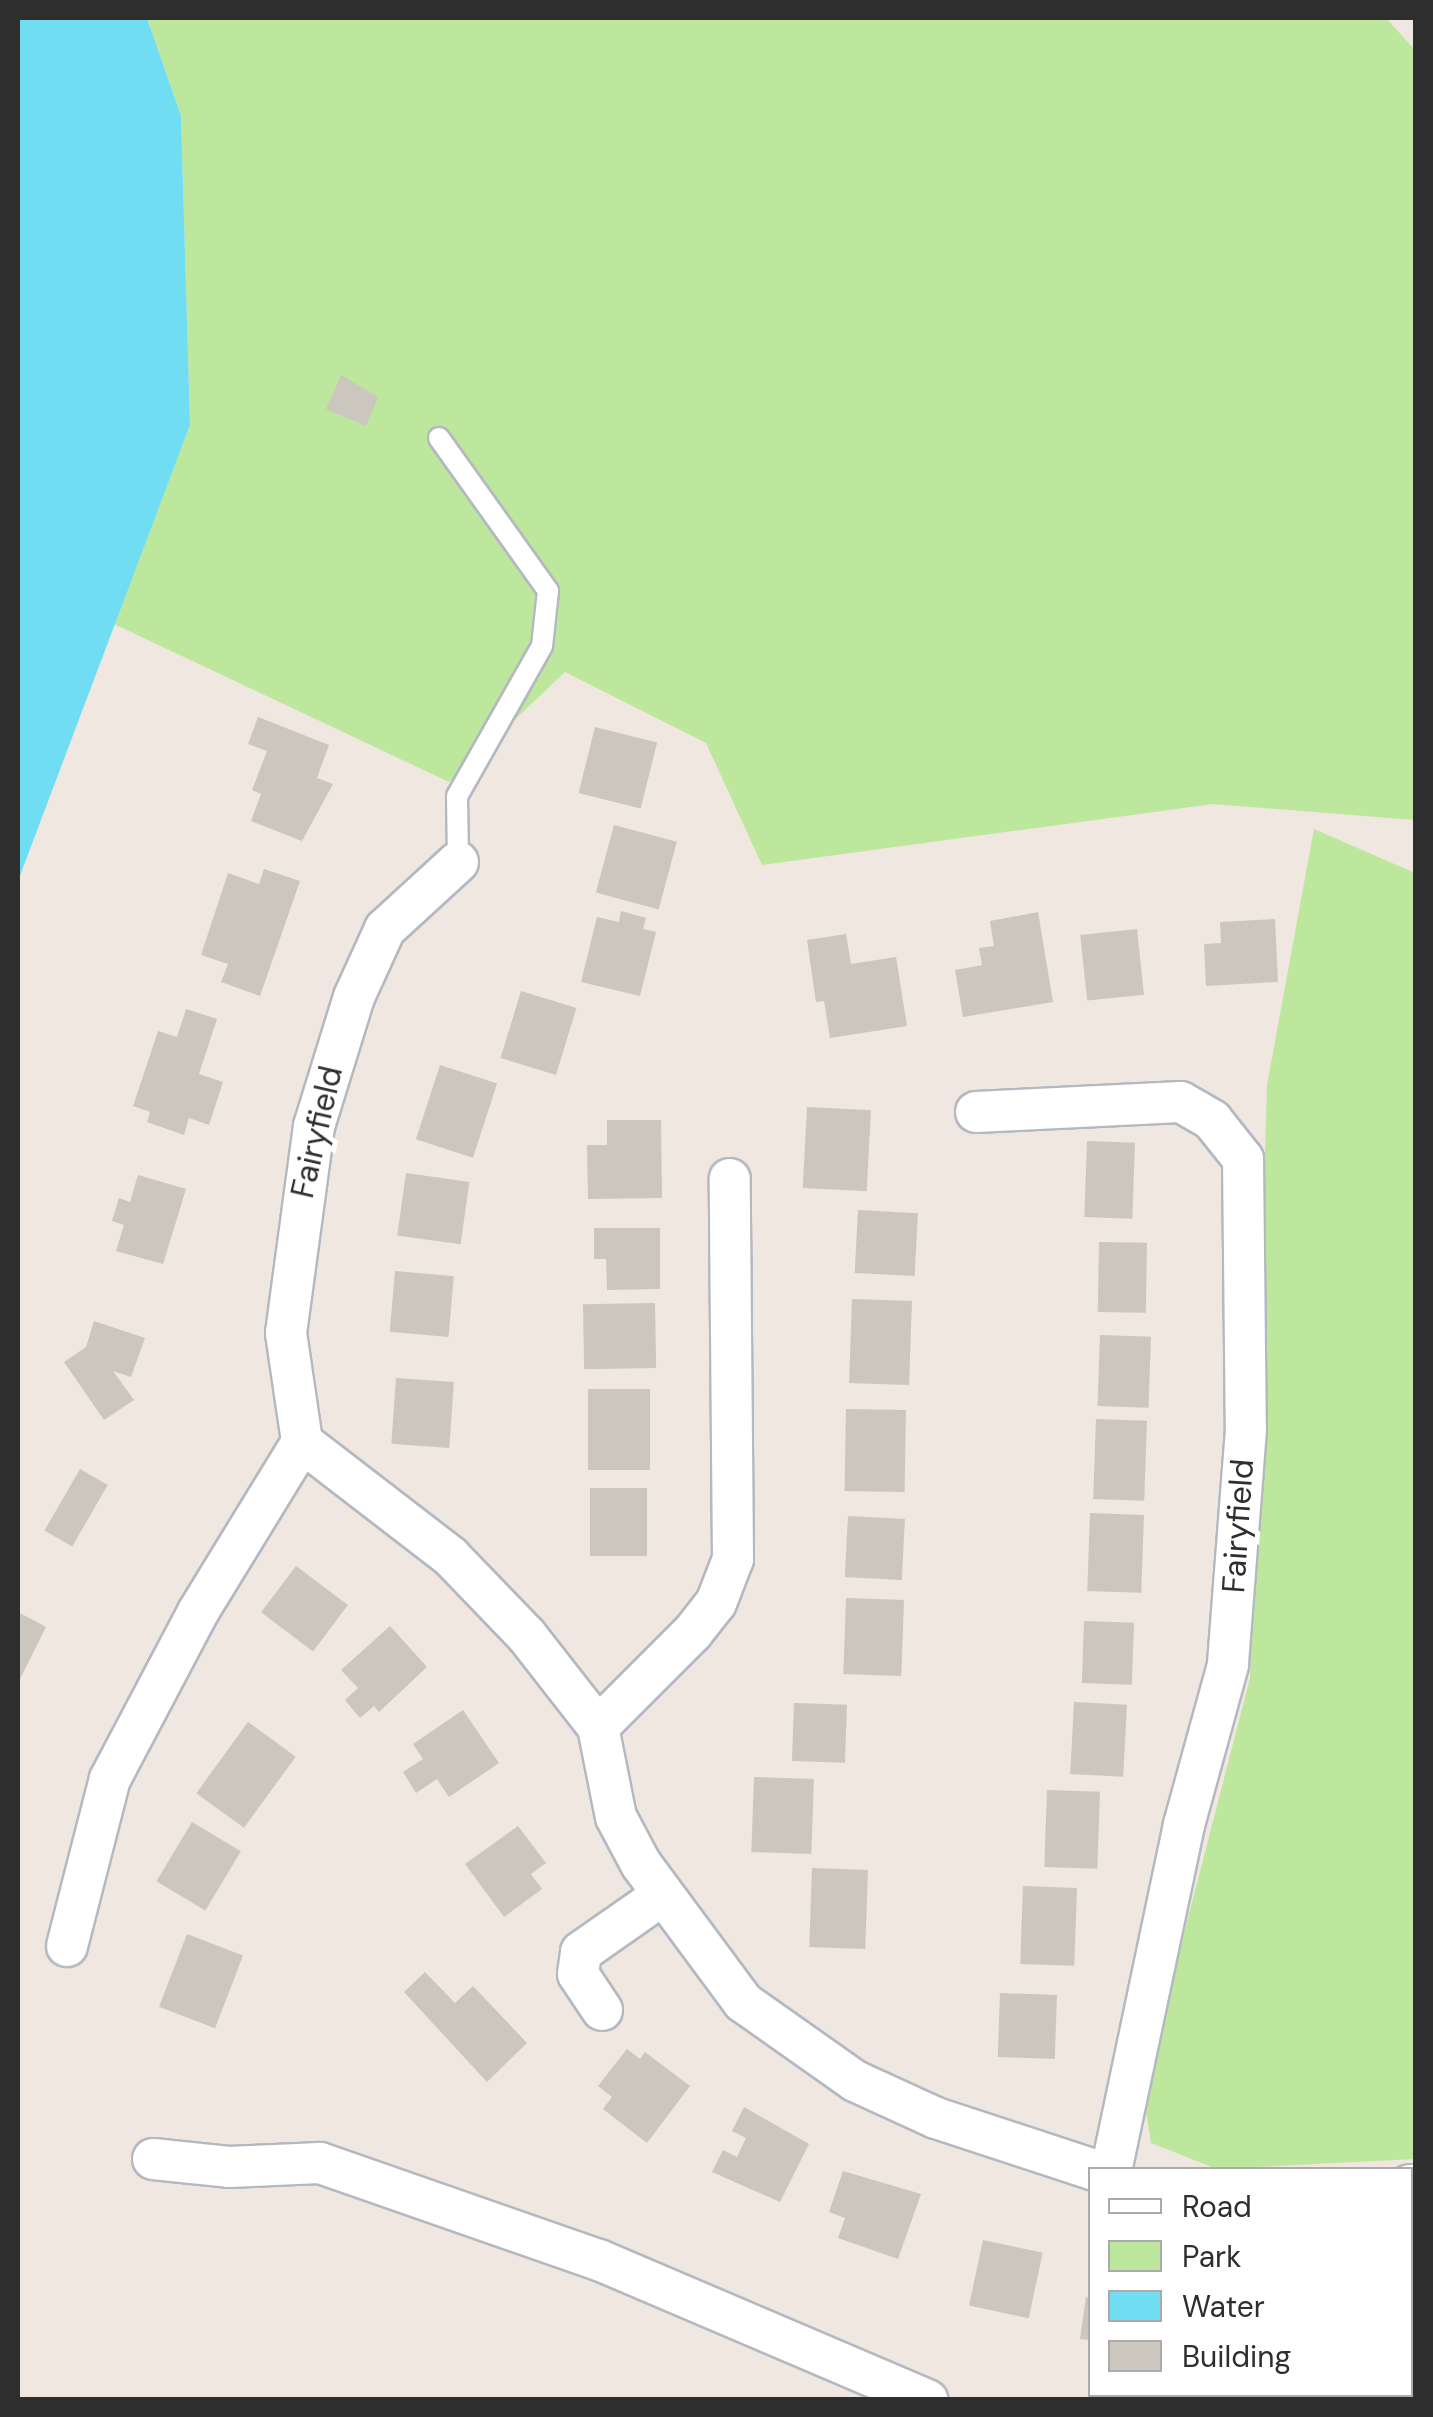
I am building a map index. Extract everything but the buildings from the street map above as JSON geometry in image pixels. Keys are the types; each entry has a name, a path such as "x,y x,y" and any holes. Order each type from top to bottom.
{"street":[{"name":"Fairyfield","path":"302,1442 286,1333 314,1126 354,997 385,929 458,862"},
{"name":"Fairyfield","path":"976,1112 1181,1102 1212,1120 1243,1159 1246,1430 1228,1665 1184,1825 1112,2167"},
{"path":"598,1727 693,1632 716,1603 733,1560 730,1179"},
{"path":"67,1946 110,1779 198,1612 302,1442 450,1556 527,1636 598,1727 616,1817 662,1896 743,2002 798,2046 936,2118 1088,2168"},
{"path":"602,2010 578,1974 582,1952 662,1896"},
{"path":"153,2159 228,2168 320,2164 599,2260 926,2400"}],"lane":[{"path":"438,438 548,590 542,646 456,796 458,862"}],"green space":[{"path":"147,18 1386,18 1415,50 1415,820 1213,804 762,865 706,743 565,672 449,782 114,624 190,425 181,116"},
{"path":"1314,829 1415,873 1415,2159 1212,2167 1151,2143 1143,2092 1250,1678 1267,1085"}],"water":[{"path":"18,18 147,18 181,116 190,425 18,881"}]}
